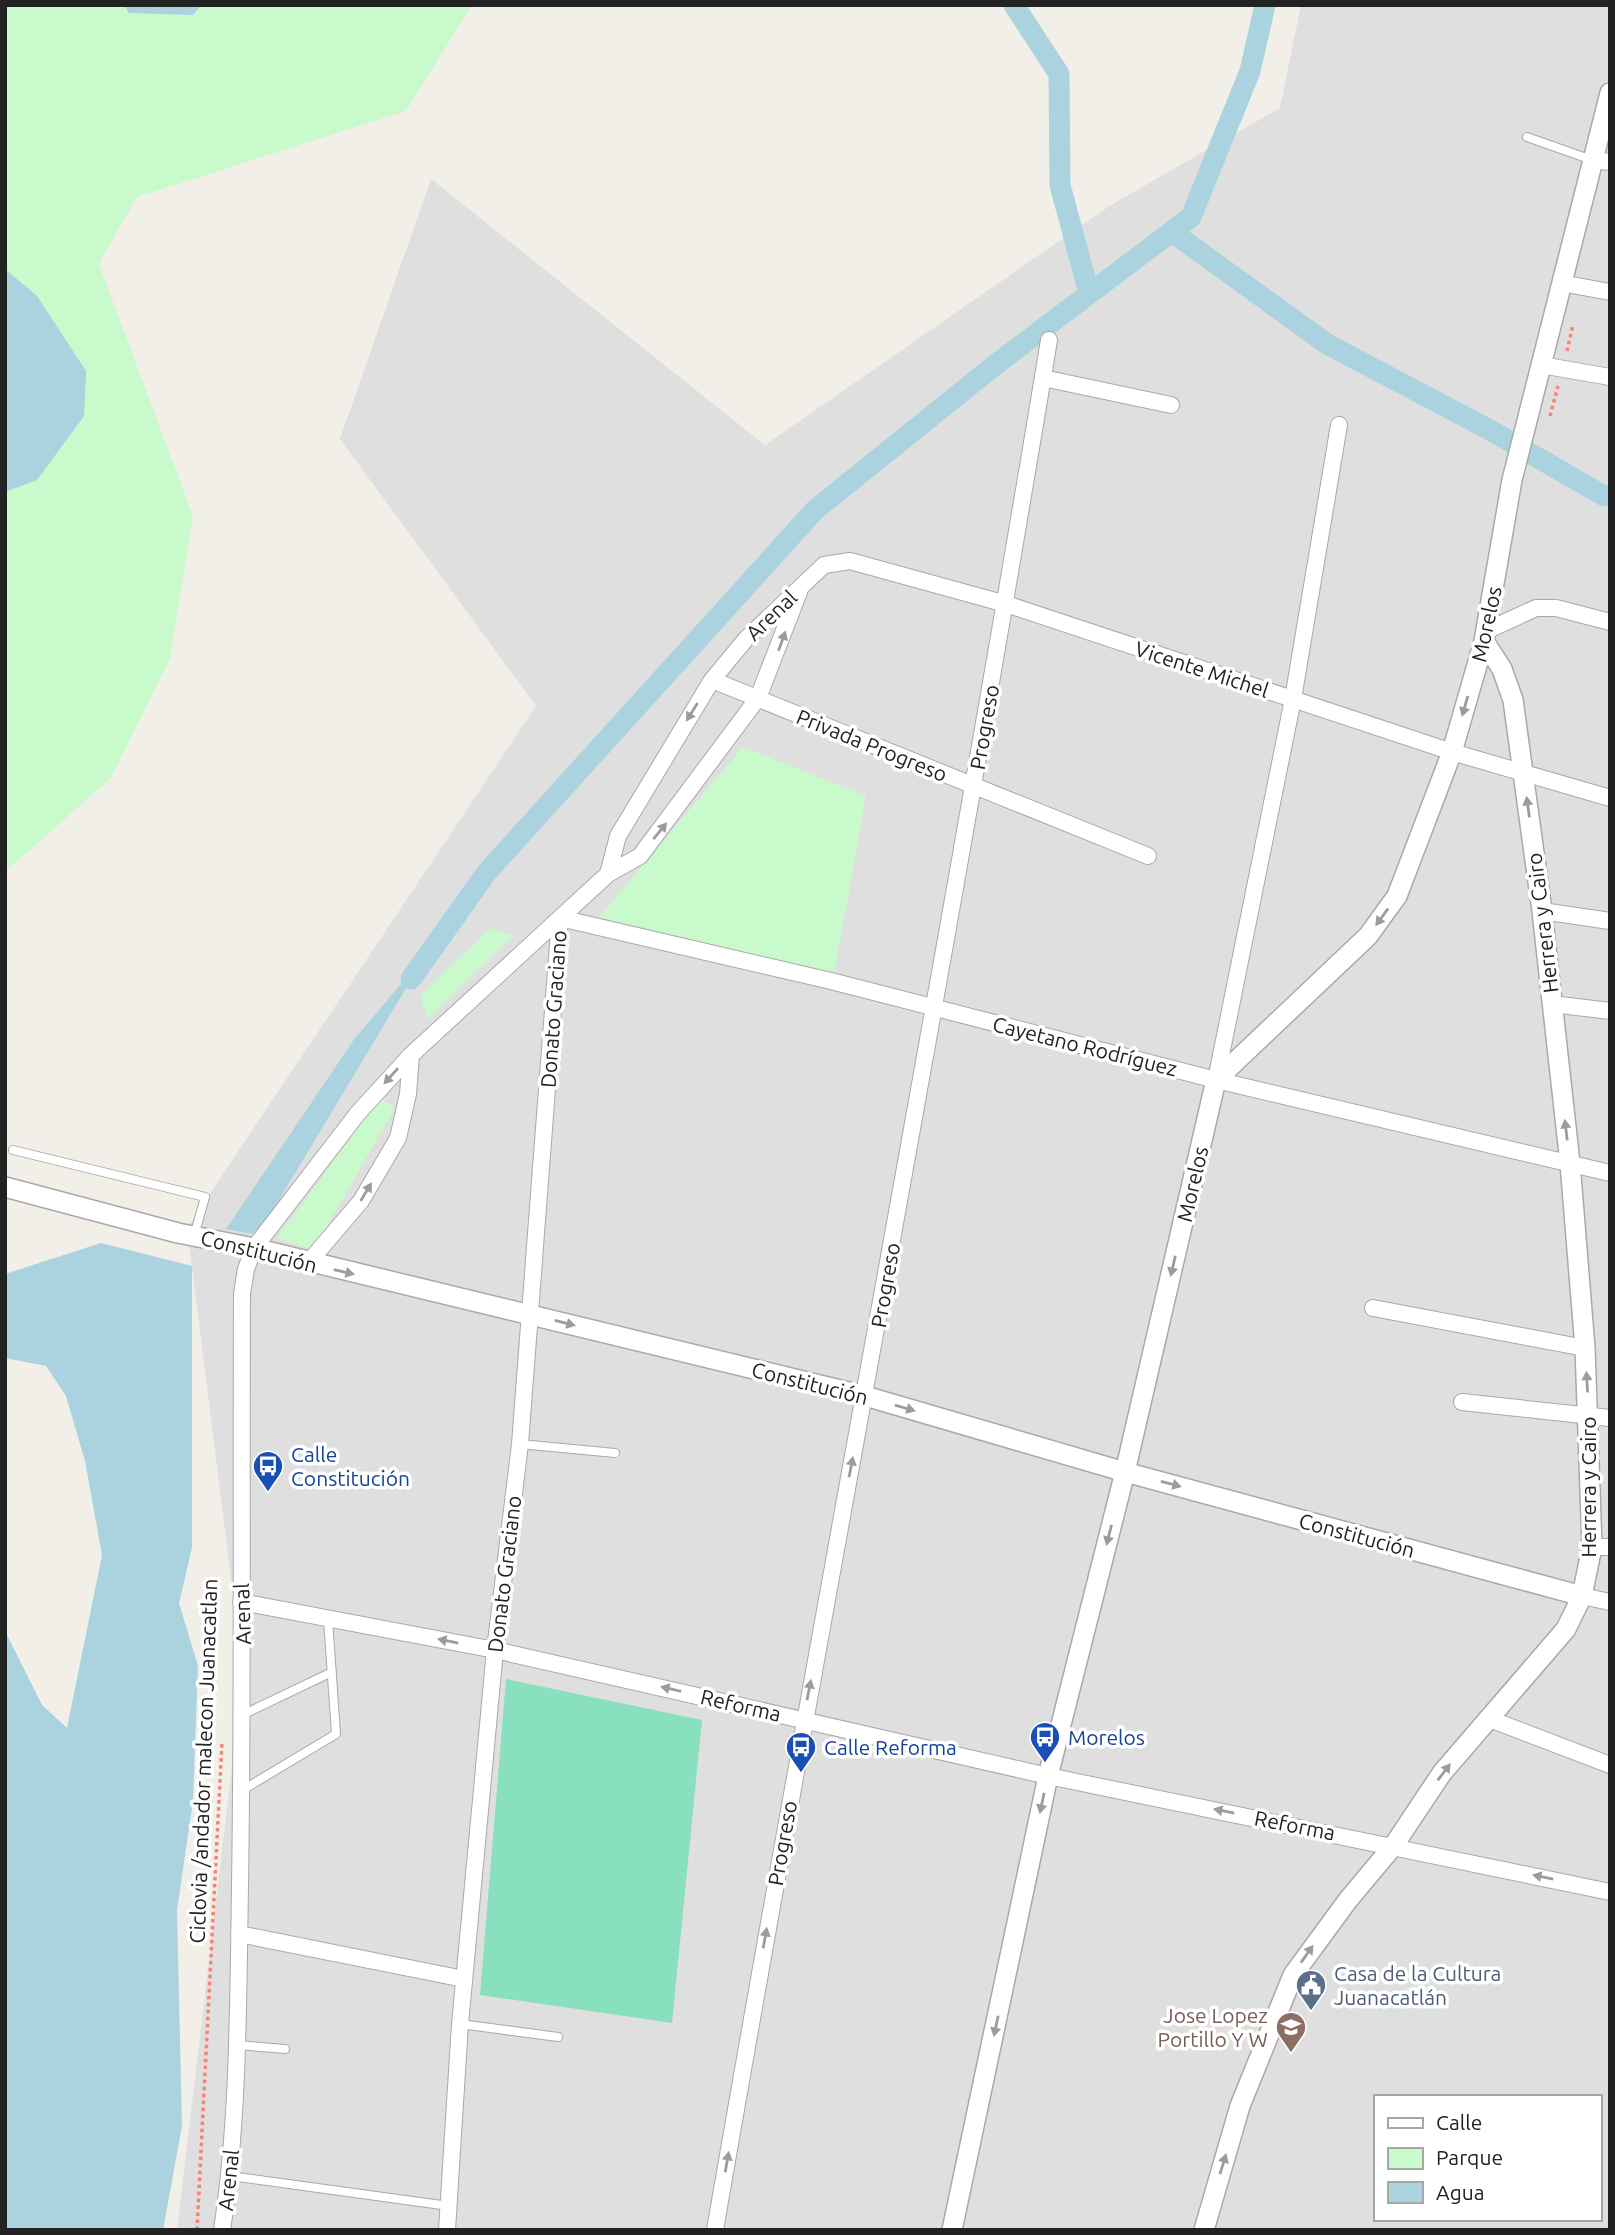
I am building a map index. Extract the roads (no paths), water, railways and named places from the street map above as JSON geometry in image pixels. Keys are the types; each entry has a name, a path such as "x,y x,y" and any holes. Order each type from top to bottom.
{"street":[{"name":"Morelos","path":"1216,1080 1368,936 1397,895 1452,752 1485,636 1512,481 1561,283 1601,161 1610,93"},
{"path":"1561,283 1610,292"},
{"name":"Progreso","path":"715,2230 803,1719 865,1396 1006,604 1049,340"},
{"path":"1541,365 1610,377"},
{"path":"1043,378 1171,405"},
{"name":"Morelos","path":"952,2230 1048,1776 1125,1472 1216,1080 1293,699 1339,425"},
{"name":"Vicente Michel","path":"801,587 824,565 850,561 1006,604 1452,752 1610,798"},
{"name":"Arenal","path":"608,874 618,836 712,680 746,639 801,587"},
{"name":"Arenal","path":"222,2230 230,2176 237,2045 243,1715 242,1294 246,1269 254,1248 358,1113 411,1055 608,874 640,856 758,698 801,587"},
{"path":"1485,636 1536,608 1556,608 1610,622"},
{"name":"Herrera y Cairo","path":"1204,2230 1240,2106 1293,1975 1348,1900 1394,1845 1442,1773 1566,1629 1601,1547 1570,1163 1542,911 1513,700 1502,669 1485,636"},
{"name":"Privada Progreso","path":"712,680 1148,856"},
{"path":"1542,911 1610,921"},
{"name":"Cayetano Rodríguez","path":"560,918 934,1008 1216,1080 1610,1173"},
{"name":"Donato Graciano","path":"447,2230 464,1979 495,1650 520,1444 560,918"},
{"path":"1552,1004 1610,1011"},
{"path":"308,1263 361,1201 398,1138 408,1094 411,1055"},
{"name":"Constitución","path":"5,1187 194,1236 254,1248 865,1396 1125,1472 1610,1602"},
{"path":"1374,1308 1585,1348"},
{"path":"1462,1402 1610,1418"},
{"name":"Reforma","path":"241,1602 495,1650 1048,1776 1394,1845 1610,1892"},
{"path":"1487,1718 1610,1765"},
{"path":"239,1934 464,1979"}],"lane":[{"path":"1527,136 1601,161"},
{"path":"13,1150 205,1197 194,1236"},
{"path":"520,1444 615,1453"},
{"path":"241,1791 336,1734 328,1619"},
{"path":"243,1715 332,1672"},
{"path":"460,2024 558,2038"},
{"path":"237,2045 285,2049"},
{"path":"230,2176 449,2206"}],"water":[{"path":"124,5 201,5 193,15 129,13"},
{"path":"5,269 37,296 86,371 84,416 37,480 5,492"},
{"path":"426,955 258,1235 226,1229 355,1038"},
{"path":"101,1243 192,1266 192,1548 179,1603 198,1666 193,1801 177,1910 182,2126 163,2230 5,2230 5,1631 42,1705 67,1728 102,1555 85,1461 66,1396 46,1366 5,1358 5,1274"}],"waterway":[{"path":"1014,5 1059,74 1060,185 1089,293"},
{"path":"411,979 487,872 815,510 995,365 1191,217 1250,71 1265,5"},
{"path":"1172,232 1327,344 1490,430 1604,496 1610,495"}],"place":[{"name":"Calle Constitución","path":"268,1493"},
{"name":"Morelos","path":"1045,1764"},
{"name":"Calle Reforma","path":"801,1774"},
{"name":"Casa de la Cultura Juanacatlán","path":"1311,2012"},
{"name":"Jose Lopez Portillo Y W","path":"1291,2054"}]}
